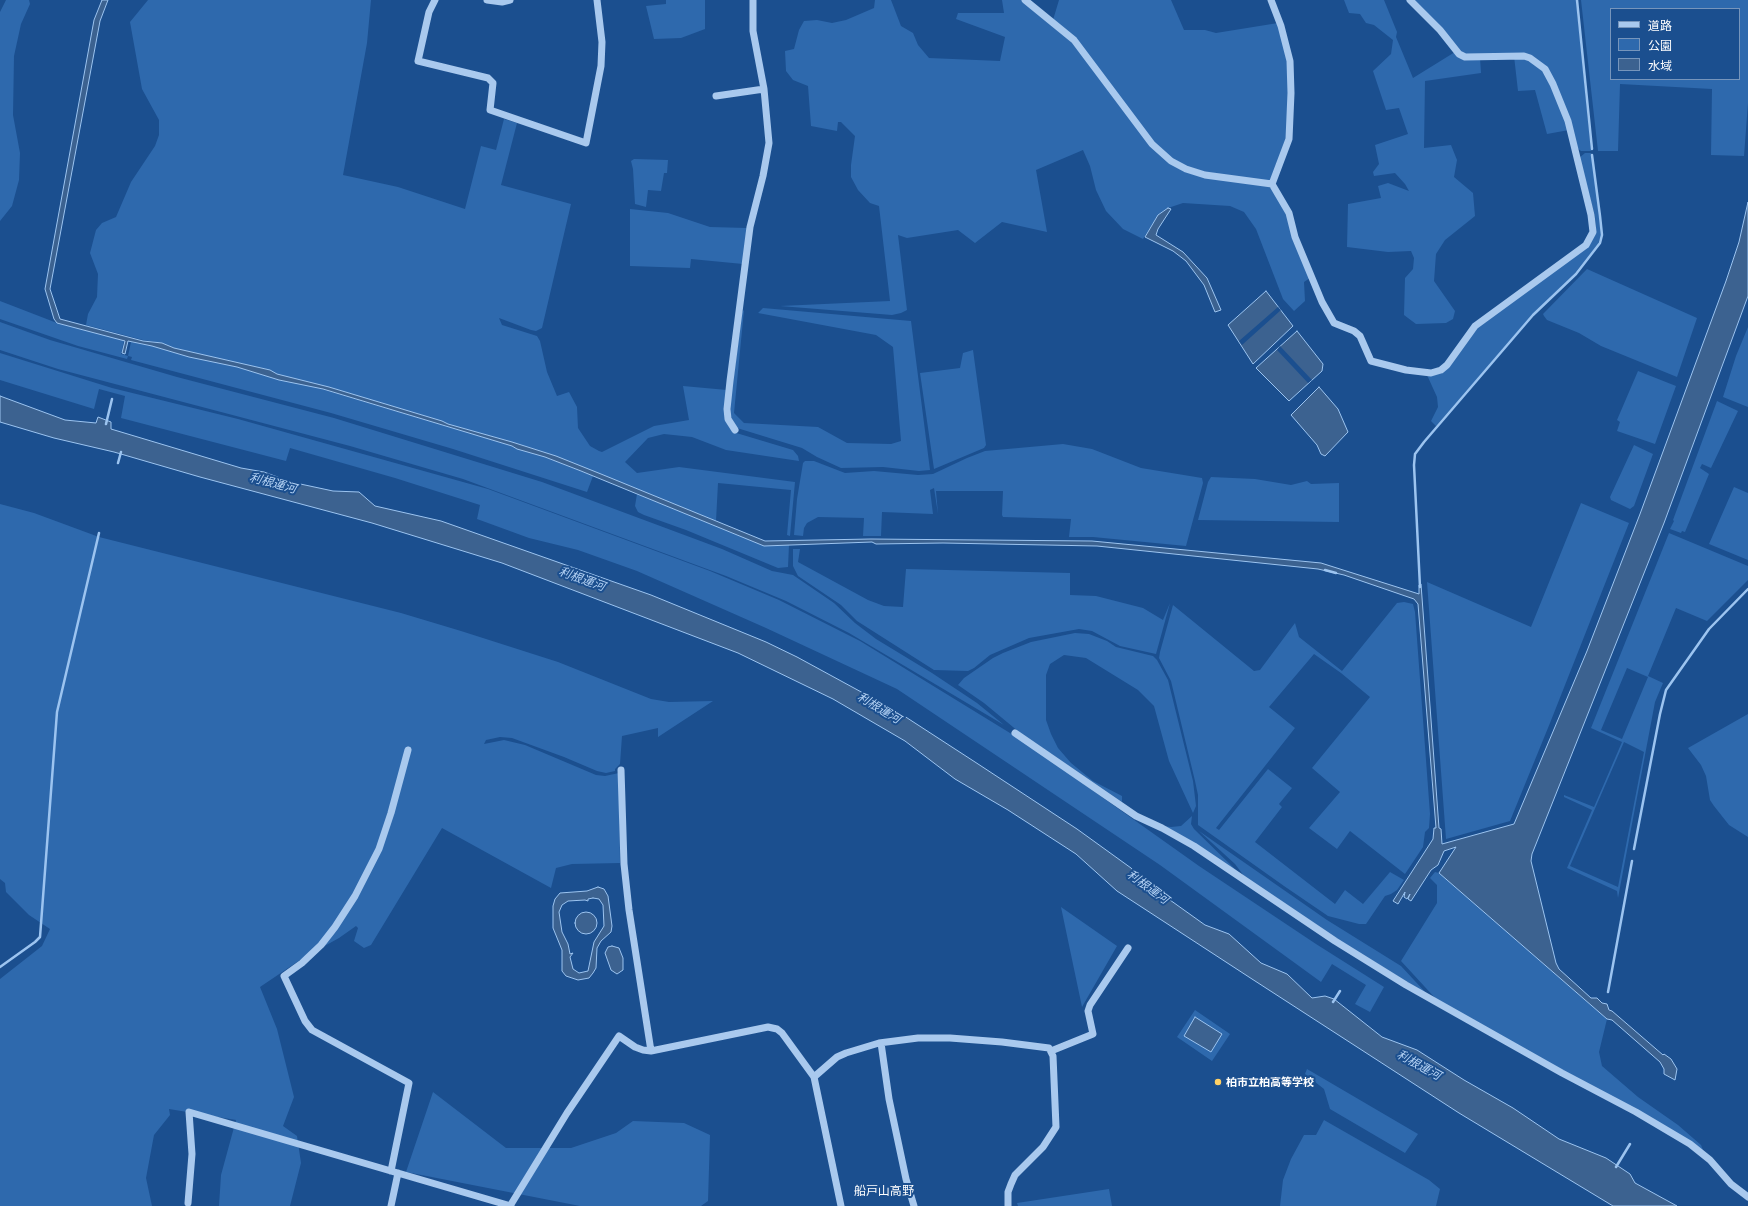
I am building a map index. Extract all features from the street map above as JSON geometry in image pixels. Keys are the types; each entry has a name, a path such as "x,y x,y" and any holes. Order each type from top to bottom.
{"street":[{"path":"435,0 429,12 418,61 488,78 492,83 490,110 586,143 601,66 602,42 597,0"},
{"path":"487,0 502,2 510,0"},
{"path":"735,430 728,419 727,409 730,380 750,226 763,176 769,143 764,89 754,31 752,0"},
{"path":"1025,0 1074,40 1148,138 1171,161 1186,170 1205,175 1272,184"},
{"path":"1271,0 1281,26 1290,62 1291,93 1289,139 1272,184"},
{"path":"1272,184 1287,208 1295,237 1310,274 1322,302 1334,323 1354,331 1360,336 1371,361 1417,372 1431,373 1441,370 1447,365 1475,326 1586,245 1593,232 1577,152 1564,108 1554,84 1545,69 1530,58 1524,56 1466,57 1459,54 1440,30 1410,0"},
{"path":"716,96 764,89"},
{"path":"1015,733 1136,816 1162,828 1194,846 1312,925 1406,985 1562,1073 1636,1112 1690,1144 1710,1160 1731,1184 1748,1197"},
{"path":"390,1206 394,1172 409,1083 312,1030 305,1021 284,976 302,963 321,945 335,927 355,896 379,849 392,813 408,750"},
{"path":"621,770 624,864 629,910 651,1051"},
{"path":"1051,1051 1093,1034 1088,1012 1090,1005 1128,948"},
{"path":"188,1203 192,1154 190,1112 511,1206 567,1113 619,1036 635,1047 651,1051 768,1027 777,1029 782,1033 814,1077 841,1206"},
{"path":"814,1077 837,1057 881,1043 918,1038 950,1038 1049,1048 1054,1056 1056,1127 1043,1147 1015,1175 1008,1192 1008,1206"},
{"path":"881,1043 889,1099 906,1179 914,1206"}],"green space":[{"path":"6,0 29,0 30,4 21,24 14,56 13,115 20,153 19,180 12,206 0,221 0,12"},
{"path":"148,0 371,0 367,43 343,175 398,187 465,209 481,146 496,150 504,119 517,123 501,185 571,204 542,328 536,331 531,330 499,318 502,325 537,336 540,341 547,372 557,396 569,392 577,407 578,428 590,446 602,452 654,426 689,420 683,386 727,390 726,420 733,432 793,450 798,456 799,461 726,450 692,437 664,434 648,438 625,462 637,473 679,467 795,482 790,536 787,535 791,490 718,483 716,521 556,456 512,442 329,387 277,374 270,370 174,348 162,343 143,340 86,325 88,314 97,297 98,274 90,253 96,230 102,223 116,217 131,182 155,146 159,135 159,120 142,89 130,22"},
{"path":"666,0 705,0 705,29 681,38 654,39 646,6 666,4"},
{"path":"875,0 891,0 901,26 913,33 918,45 929,58 1000,61 1005,37 956,19 958,13 1004,13 1002,0 1021,0 1073,42 1122,109 1179,167 1270,186 1285,208 1310,278 1304,282 1305,301 1294,311 1283,299 1256,229 1244,212 1230,206 1183,203 1168,208 1158,215 1143,239 1123,229 1106,211 1096,190 1090,166 1083,150 1036,170 1047,232 1002,222 975,243 958,230 907,238 898,235 907,310 892,315 780,306 890,301 879,206 870,203 858,190 851,177 855,136 841,122 838,122 837,131 811,126 808,86 793,80 786,71 785,51 794,49 799,30 804,21 817,20 832,23 846,20 874,8"},
{"path":"1059,0 1171,0 1184,30 1205,30 1216,33 1278,23 1289,63 1290,131 1270,183 1190,169 1162,152 1053,20"},
{"path":"1344,0 1384,0 1397,32 1396,37 1413,78 1455,52 1480,58 1481,73 1425,81 1424,148 1451,145 1457,160 1454,177 1473,193 1475,216 1445,240 1436,254 1434,281 1455,311 1453,319 1446,323 1416,324 1404,315 1405,278 1413,269 1414,258 1411,251 1388,252 1347,247 1348,204 1381,198 1378,186 1388,183 1409,191 1395,173 1374,176 1373,172 1379,164 1375,145 1408,134 1399,108 1386,110 1373,71 1391,54 1393,40 1374,25 1366,23 1360,14 1349,13"},
{"path":"1414,0 1576,0 1591,151 1581,151 1577,148 1556,84 1529,55 1464,55"},
{"path":"1581,0 1748,0 1748,103 1744,156 1711,155 1712,89 1620,84 1618,151 1598,151"},
{"path":"1514,56 1529,59 1547,75 1569,130 1547,134 1535,90 1518,91"},
{"path":"1585,153 1591,153 1596,187 1601,236 1598,244 1575,273 1534,313 1436,426 1431,421 1438,407 1437,397 1427,375 1440,373 1473,331 1567,260 1596,230 1595,216 1579,158"},
{"path":"634,159 668,160 667,173 664,173 661,191 648,190 646,207 635,204 633,169 631,161"},
{"path":"630,209 668,213 710,227 747,228 743,264 691,259 690,268 630,266"},
{"path":"1587,269 1697,318 1677,377 1601,346 1579,333 1547,320 1543,314"},
{"path":"0,301 57,323 124,340 121,354 128,356 127,359 78,346 0,319"},
{"path":"763,308 911,321 930,470 919,471 883,467 841,468 802,448 737,428 731,417 730,404 742,312 744,310 734,413 744,423 818,427 847,443 891,444 901,441 893,347 876,335 758,313"},
{"path":"0,322 50,340 177,377 334,418 542,482 722,549 772,571 793,575 834,603 855,623 876,639 932,673 977,703 1004,725 849,633 786,601 726,576 463,479 350,446 58,369 0,350"},
{"path":"1748,327 1748,407 1723,397 1736,356"},
{"path":"131,342 152,346 189,357 237,367 279,380 308,385 512,446 593,476 587,492 453,449 331,413 131,360 132,357 128,356"},
{"path":"973,350 986,445 984,448 934,469 920,373 960,368 963,353"},
{"path":"0,353 112,388 238,419 488,489 710,571 779,600 860,641 1023,741 1199,866 1316,944 1384,987 1370,1012 1355,1004 1366,985 1332,964 1321,982 1160,865 897,689 766,628 637,571 578,550 529,538 477,519 480,505 395,478 290,448 286,461 121,418 125,396 99,389 94,409 0,380"},
{"path":"1638,371 1676,386 1655,444 1617,431 1620,422 1617,420"},
{"path":"1717,401 1738,411 1711,468 1702,464 1700,468 1709,474 1685,532 1682,531 1681,533 1670,529"},
{"path":"1063,444 1092,449 1141,468 1202,478 1203,483 1186,546 1093,537 1069,537 1071,519 1003,517 1003,491 936,491 938,514 934,488 930,490 933,514 882,512 881,536 863,536 864,518 818,517 807,523 804,528 803,536 794,535 797,499 803,463 805,461 814,461 845,473 874,471 918,475 933,474 985,451"},
{"path":"1634,445 1653,454 1634,506 1630,509 1611,500 1610,497"},
{"path":"1211,477 1255,479 1291,485 1307,481 1311,484 1339,483 1339,522 1198,520 1208,482"},
{"path":"1734,487 1748,493 1748,560 1709,544"},
{"path":"637,494 764,546 789,545 788,567 778,568 686,530 644,515 638,512 635,506"},
{"path":"1581,503 1629,523 1550,723 1510,821 1446,839 1427,582 1531,627"},
{"path":"0,504 34,513 99,537 401,613 558,662 651,699 669,702 713,701 658,737 658,728 622,736 620,764 615,771 606,773 597,771 512,738 500,737 486,740 484,744 504,740 525,745 596,775 605,776 619,773 620,863 572,864 556,868 551,888 442,828 371,945 364,948 354,941 358,928 356,926 339,938 303,958 260,987 277,1029 294,1097 283,1126 297,1136 301,1163 290,1206 219,1206 221,1175 236,1120 169,1109 170,1115 154,1135 146,1178 152,1206 0,1206 0,979 42,946 50,929 29,915 6,892 5,883 0,879"},
{"path":"1669,533 1748,566 1748,580 1707,621 1676,608 1648,676 1663,683 1655,702 1618,898 1617,891 1567,868 1592,810 1564,797 1564,795 1594,807 1622,742 1591,728","holes":["1627,668 1648,677 1622,739 1601,730","1624,742 1644,752 1618,887 1570,866"]},
{"path":"793,549 800,549 798,562 868,600 884,606 903,607 906,569 1070,573 1070,595 1096,596 1143,608 1163,620 1170,603 1156,654 1120,646 1092,631 1079,629 1029,638 990,655 968,671 934,670 857,621 841,605 798,576 793,566"},
{"path":"1404,602 1413,604 1415,612 1430,814 1429,828 1425,832 1423,847 1405,874 1350,831 1337,849 1309,828 1340,792 1312,768 1370,697 1341,673 1314,654 1269,707 1295,728 1216,828 1219,830 1268,769 1292,788 1279,804 1282,807 1255,842 1335,904 1345,890 1363,904 1390,872 1404,880 1397,890 1385,896 1366,924 1359,924 1328,916 1198,825 1198,795 1195,781 1171,681 1159,658 1173,605 1254,671 1260,670 1295,623 1299,637 1342,671 1397,603"},
{"path":"1075,633 1089,634 1107,641 1116,647 1153,656 1157,660 1168,680 1193,781 1196,806 1193,813 1169,761 1154,706 1138,690 1086,658 1064,655 1050,664 1046,675 1046,720 1058,748 1071,763 1093,781 1122,796 1122,802 1019,732 984,703 958,685 964,678 1003,653 1031,642"},
{"path":"1748,714 1748,837 1729,825 1714,806 1710,800 1706,776 1701,765 1688,748"},
{"path":"1192,816 1191,824 1194,829 1238,872 1164,826 1181,826"},
{"path":"1199,831 1327,920 1401,966 1427,994 1334,937 1244,876 1235,864"},
{"path":"1435,872 1439,873 1607,1019 1599,1052 1602,1066 1638,1097 1678,1125 1701,1145 1703,1150 1436,999 1401,961 1437,903 1437,885 1430,878"},
{"path":"1061,907 1117,946 1082,1007"},
{"path":"1195,1010 1230,1034 1212,1061 1177,1037"},
{"path":"1307,1069 1418,1134 1405,1153 1330,1109 1324,1089 1305,1074"},
{"path":"433,1092 506,1148 571,1148 616,1133 633,1121 684,1123 710,1135 708,1201 701,1206 580,1206 406,1172"},
{"path":"1324,1120 1429,1180 1440,1189 1436,1206 1280,1206 1283,1180 1291,1159 1304,1135 1316,1135"},
{"path":"1109,1189 1112,1206 1018,1206 1017,1203"}],"water":[{"path":"102,0 108,0 100,21 50,289 60,319 143,341 162,343 174,348 270,370 277,374 329,387 512,442 556,456 765,541 871,539 1092,541 1321,563 1419,594 1419,585 1421,584 1439,828 1441,829 1442,844 1514,824 1587,651 1640,514 1726,281 1739,242 1748,202 1748,296 1664,523 1532,854 1531,861 1556,963 1559,969 1591,998 1597,998 1602,1003 1607,1004 1609,1010 1663,1055 1664,1054 1671,1059 1677,1069 1675,1080 1664,1074 1664,1069 1660,1062 1612,1020 1607,1019 1439,873 1456,847 1444,851 1438,865 1431,870 1411,901 1408,899 1410,894 1407,899 1404,897 1405,892 1398,904 1393,901 1433,839 1434,828 1436,828 1418,604 1414,599 1344,575 1318,569 1097,546 943,543 876,544 872,542 764,546 581,471 512,446 323,389 279,380 237,367 189,357 152,346 128,341 125,354 122,353 125,341 57,323 54,319 45,289 94,20"},
{"path":"1168,208 1171,209 1158,229 1156,235 1183,252 1207,278 1221,310 1215,312 1204,285 1186,261 1173,251 1145,237 1158,215"},
{"path":"1266,291 1293,326 1253,364 1228,325"},
{"path":"1297,331 1323,364 1322,371 1289,401 1256,368"},
{"path":"1319,387 1338,409 1348,432 1325,456 1321,454 1317,445 1291,415"},
{"name":"利根運河","path":"0,396 65,420 96,423 98,417 111,422 111,429 241,468 264,472 291,482 333,491 359,492 375,506 441,521 651,595 766,642 797,657 898,712 975,762 1077,829 1131,868 1149,885 1205,925 1229,934 1261,963 1287,974 1312,998 1325,996 1334,999 1382,1037 1417,1050 1464,1080 1513,1108 1559,1139 1606,1158 1630,1174 1635,1183 1677,1206 1613,1206 1459,1113 1117,891 1076,854 1008,810 955,779 905,741 833,699 738,653 502,563 372,523 200,477 114,452 54,438 0,422"},
{"path":"598,887 604,889 608,896 612,926 611,932 601,941 597,948 596,968 593,973 589,978 578,980 566,976 562,971 562,950 553,928 553,906 555,899 560,893 587,891","holes":["593,898 599,899 603,905 604,926 594,942 588,971 579,973 573,969 570,957 573,953 570,954 568,944 562,932 559,912 562,905 568,901 588,901 588,899"]},
{"path":"586,912 594,915 597,923 594,931 586,934 578,931 575,923 578,915"},
{"path":"612,946 619,948 623,958 623,970 617,974 611,970 605,953 608,947"},
{"path":"1195,1017 1222,1034 1211,1052 1184,1036"}],"pier":[{"path":"1278,307 1281,310 1242,345 1239,341"},
{"path":"1280,346 1312,380 1308,383 1277,350"}],"waterway":[{"path":"1577,0 1592,149"},
{"path":"1420,587 1414,465 1415,454 1533,315 1576,274 1600,243 1602,235 1592,155"},
{"path":"106,424 112,399"},
{"path":"118,463 121,452"},
{"path":"0,967 40,937 57,712 99,533"},
{"path":"1325,570 1336,573"},
{"path":"1634,849 1666,690 1709,629 1748,589"},
{"path":"1608,992 1632,861"},
{"path":"1333,1002 1340,991"},
{"path":"1616,1167 1630,1144"}],"place":[{"name":"柏市立柏高等学校","path":"1218,1082"}],"district":[{"name":"船戸山高野","path":"884,1191"}]}
